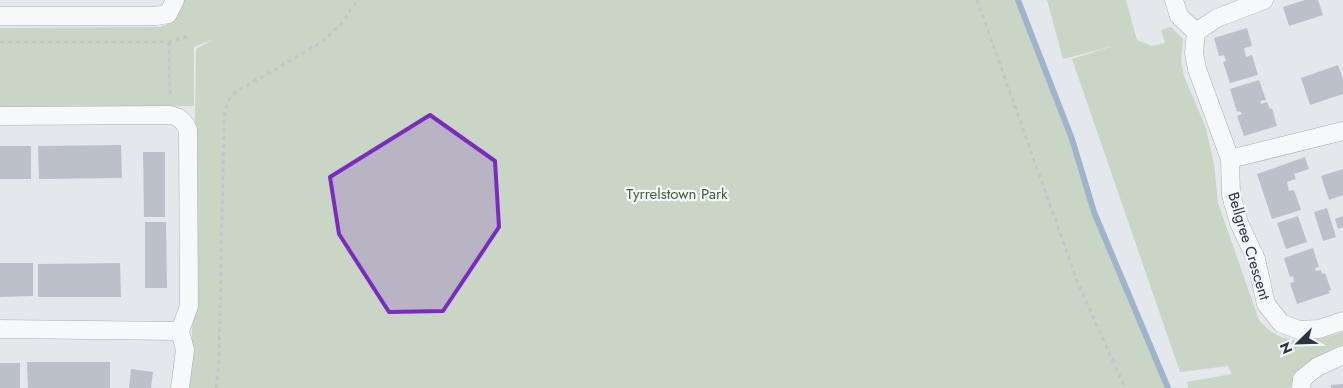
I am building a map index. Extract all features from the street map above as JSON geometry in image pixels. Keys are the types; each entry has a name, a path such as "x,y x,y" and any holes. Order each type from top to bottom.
{"street":[{"path":"0,16 156,16 168,14 175,0"},
{"path":"1174,0 1179,16 1196,32 1217,18 1264,0"},
{"name":"Bellgree Crescent","path":"1196,32 1194,53 1197,69 1230,159 1231,195 1239,223 1256,258 1266,304 1281,323 1299,330 1320,329 1343,321"},
{"path":"0,116 170,115 177,116 185,122 188,130 189,306 180,331 186,350 180,388"},
{"path":"1230,159 1343,130"},
{"path":"0,329 180,331"},
{"path":"1301,388 1302,379 1317,367 1343,355"}],"path":[{"path":"216,388 220,353 224,119 227,102 237,91 322,42 342,23 357,0"},
{"path":"977,0 1077,281 1125,388"},
{"path":"0,42 169,42 190,35"},
{"path":"169,42 170,115"}],"highlighted area":[{"path":"430,115 495,161 499,227 443,311 389,312 339,234 330,177"}],"green space":[{"name":"Tyrrelstown Park","path":"179,0 1018,0 1072,139 1094,212 1168,388 186,388 192,336 196,49 214,39 194,47 194,106 0,108 0,28 160,27 173,20 177,14"},
{"path":"1047,0 1126,0 1137,40 1152,46 1165,43 1161,30 1171,27 1183,39 1181,62 1184,76 1206,128 1214,164 1218,203 1259,320 1278,335 1298,341 1319,339 1343,332 1343,350 1321,356 1299,369 1290,388 1188,388 1187,382 1232,374 1228,366 1180,372 1072,59 1113,46 1063,59"}],"building":[{"path":"1305,0 1318,0 1323,15 1289,26 1283,7"},
{"path":"1247,28 1252,46 1244,48 1246,57 1252,55 1258,75 1230,83 1223,62 1226,61 1224,55 1219,56 1214,38"},
{"path":"1338,65 1343,79 1343,94 1310,105 1301,78"},
{"path":"1259,80 1266,100 1260,101 1261,104 1267,102 1270,109 1272,108 1277,126 1244,136 1237,116 1242,114 1240,111 1237,112 1230,89"},
{"path":"121,145 122,178 39,179 38,146"},
{"path":"0,146 31,146 31,179 0,179"},
{"path":"143,152 165,152 165,217 144,217"},
{"path":"1305,157 1309,169 1294,174 1296,179 1287,182 1289,191 1294,190 1301,210 1272,219 1257,174"},
{"path":"1343,169 1343,195 1329,200 1321,176"},
{"path":"1327,208 1336,237 1323,241 1314,212"},
{"path":"1298,216 1307,242 1286,249 1277,223"},
{"path":"1343,216 1343,227 1338,229 1335,219"},
{"path":"145,222 166,222 167,288 145,288"},
{"path":"1313,248 1319,267 1315,268 1316,271 1321,270 1322,274 1325,273 1331,290 1328,291 1330,293 1297,304 1290,283 1294,282 1293,276 1290,277 1284,258"},
{"path":"0,263 33,263 33,296 0,297"},
{"path":"120,263 121,297 38,297 38,264"},
{"path":"27,362 110,362 110,388 28,388"},
{"path":"0,363 20,363 20,388 0,388"},
{"path":"131,369 153,372 151,388 129,388"},
{"path":"1343,384 1343,388 1331,388 1331,385"}],"waterway":[{"path":"1018,0 1072,139 1094,212 1168,388"}]}
